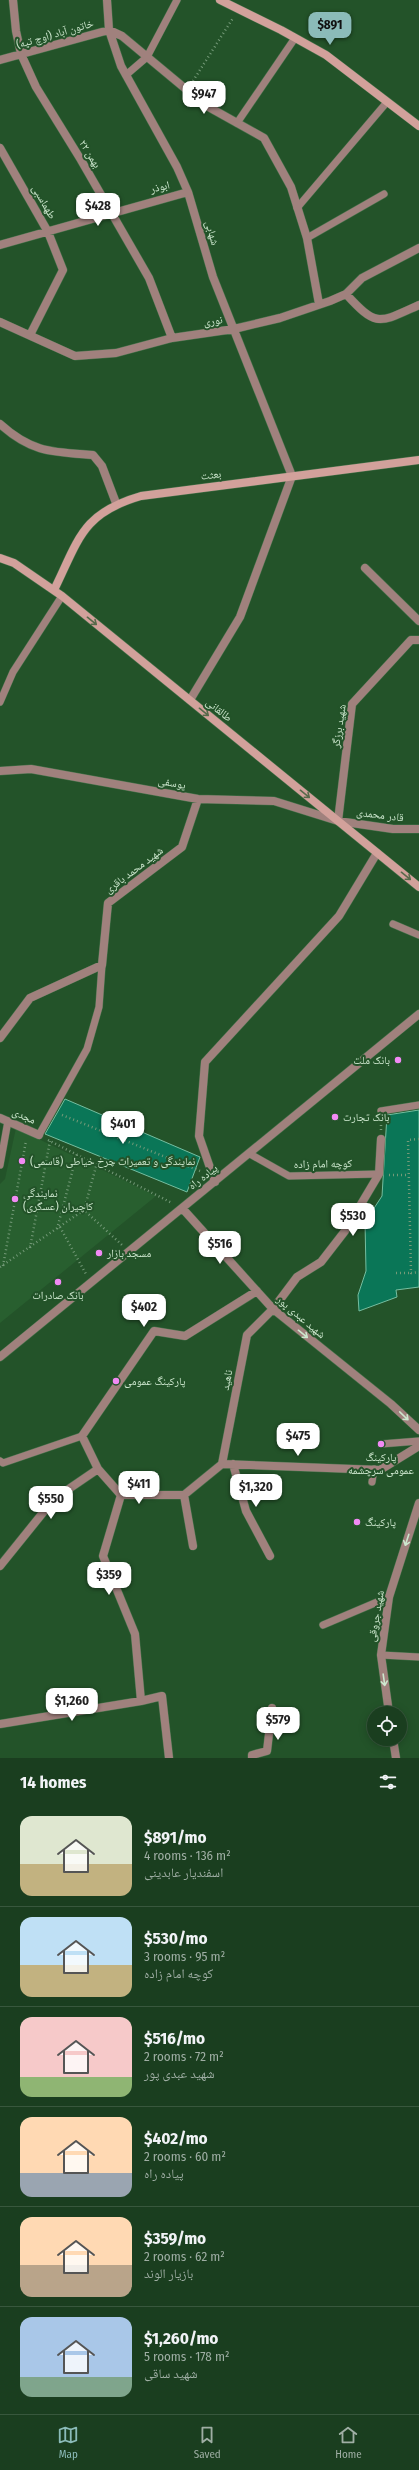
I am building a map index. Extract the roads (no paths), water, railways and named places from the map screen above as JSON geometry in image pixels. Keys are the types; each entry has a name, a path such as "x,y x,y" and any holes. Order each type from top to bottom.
{"street":[{"name":"۲۲ بهمن","path":"13,0 16,31 21,54 36,87 112,212 149,278 172,338"},
{"name":"شهابی","path":"107,0 109,30 126,75 177,167 188,192 213,277 234,329 245,362 276,433 292,476"},
{"path":"220,0 326,55 419,126"},
{"name":"خاتون آباد (اوچ تپه)","path":"0,60 109,30 122,36 205,105 264,138 291,187 307,238 319,304"},
{"name":"طهماسبی","path":"0,148 48,232 63,270 30,335"},
{"name":"ابوذر","path":"0,244 48,232 112,212 188,192"},
{"name":"نوری","path":"0,322 75,356 116,353 172,338 234,329 280,318 346,294 362,278 419,248"},
{"path":"346,294 361,311 374,319 383,321 419,305"},
{"path":"0,424 12,435 44,452 93,455 102,466 116,503"},
{"name":"بعثت","path":"54,590 82,534 97,514 116,503 141,496 419,460"},
{"path":"190,700 240,618 292,476"},
{"name":"طالقانی","path":"0,558 14,563 62,596 419,887"},
{"path":"366,568 419,621"},
{"name":"شهید برزگر","path":"338,821 352,704 411,640 419,640"},
{"name":"یوسفی","path":"0,771 31,769 198,799 274,801 338,821"},
{"name":"شهید محمد باقری","path":"102,965 108,903 182,847 198,799"},
{"name":"قادر محمدی","path":"338,821 393,829 419,829"},
{"path":"215,1182 199,1136 205,1062 339,916 377,853"},
{"path":"0,1038 30,998 102,965"},
{"name":"پیاده راه","path":"0,1357 250,1154 419,1014"},
{"name":"مجدی","path":"4,1120 39,1135"},
{"path":"273,1309 297,1277 321,1262 345,1232 379,1174 381,1139"},
{"name":"شهید عبدی پور","path":"182,1208 273,1309 391,1404 419,1430"},
{"path":"256,1291 186,1336 154,1331 82,1436 98,1469 121,1495 184,1495 222,1464 380,1470 419,1446"},
{"name":"ناهید","path":"222,1464 247,1335 273,1309"},
{"path":"233,1464 246,1511 270,1556"},
{"path":"0,1566 54,1499 98,1469"},
{"path":"121,1495 103,1556 135,1634 141,1701"},
{"path":"184,1495 193,1546"},
{"name":"شهید جروقی","path":"388,1706 381,1656 389,1597 419,1503"},
{"path":"0,1724 141,1701 162,1696 169,1758"},
{"path":"252,1758 252,1755 267,1751 272,1708"},
{"path":"394,1746 396,1758"}],"lane":[{"path":"126,75 147,57 177,0"},
{"path":"237,123 295,38"},
{"path":"297,208 387,102"},
{"path":"307,238 384,194"},
{"path":"0,702 13,672 62,596"},
{"path":"393,924 419,935"},
{"name":"شهید محمد باقری","path":"39,1135 87,1049 99,1007 102,965"},
{"path":"381,1111 419,1105"},
{"path":"0,1165 4,1120"},
{"name":"کوچه امام زاده","path":"250,1154 289,1176 379,1174"},
{"path":"0,1461 3,1463 82,1436"},
{"path":"381,1444 419,1441"},
{"path":"372,1482 374,1469"},
{"path":"323,1625 389,1597"},
{"path":"381,1656 419,1657"}],"place":[{"name":"بانک ملت","path":"398,1060"},
{"name":"بانک تجارت","path":"335,1117"},
{"name":"نمایندگی و تعمیرات چرخ خیاطی (قاسمی)","path":"22,1161"},
{"name":"نمایندگی کاچیران (عسگری)","path":"15,1199"},
{"name":"مسجد بازار","path":"99,1253"},
{"name":"بانک صادرات","path":"58,1282"},
{"name":"پارکینگ عمومی","path":"116,1381"},
{"name":"پارکینگ عمومی سرچشمه","path":"381,1444"},
{"name":"پارکینگ","path":"357,1522"}]}
